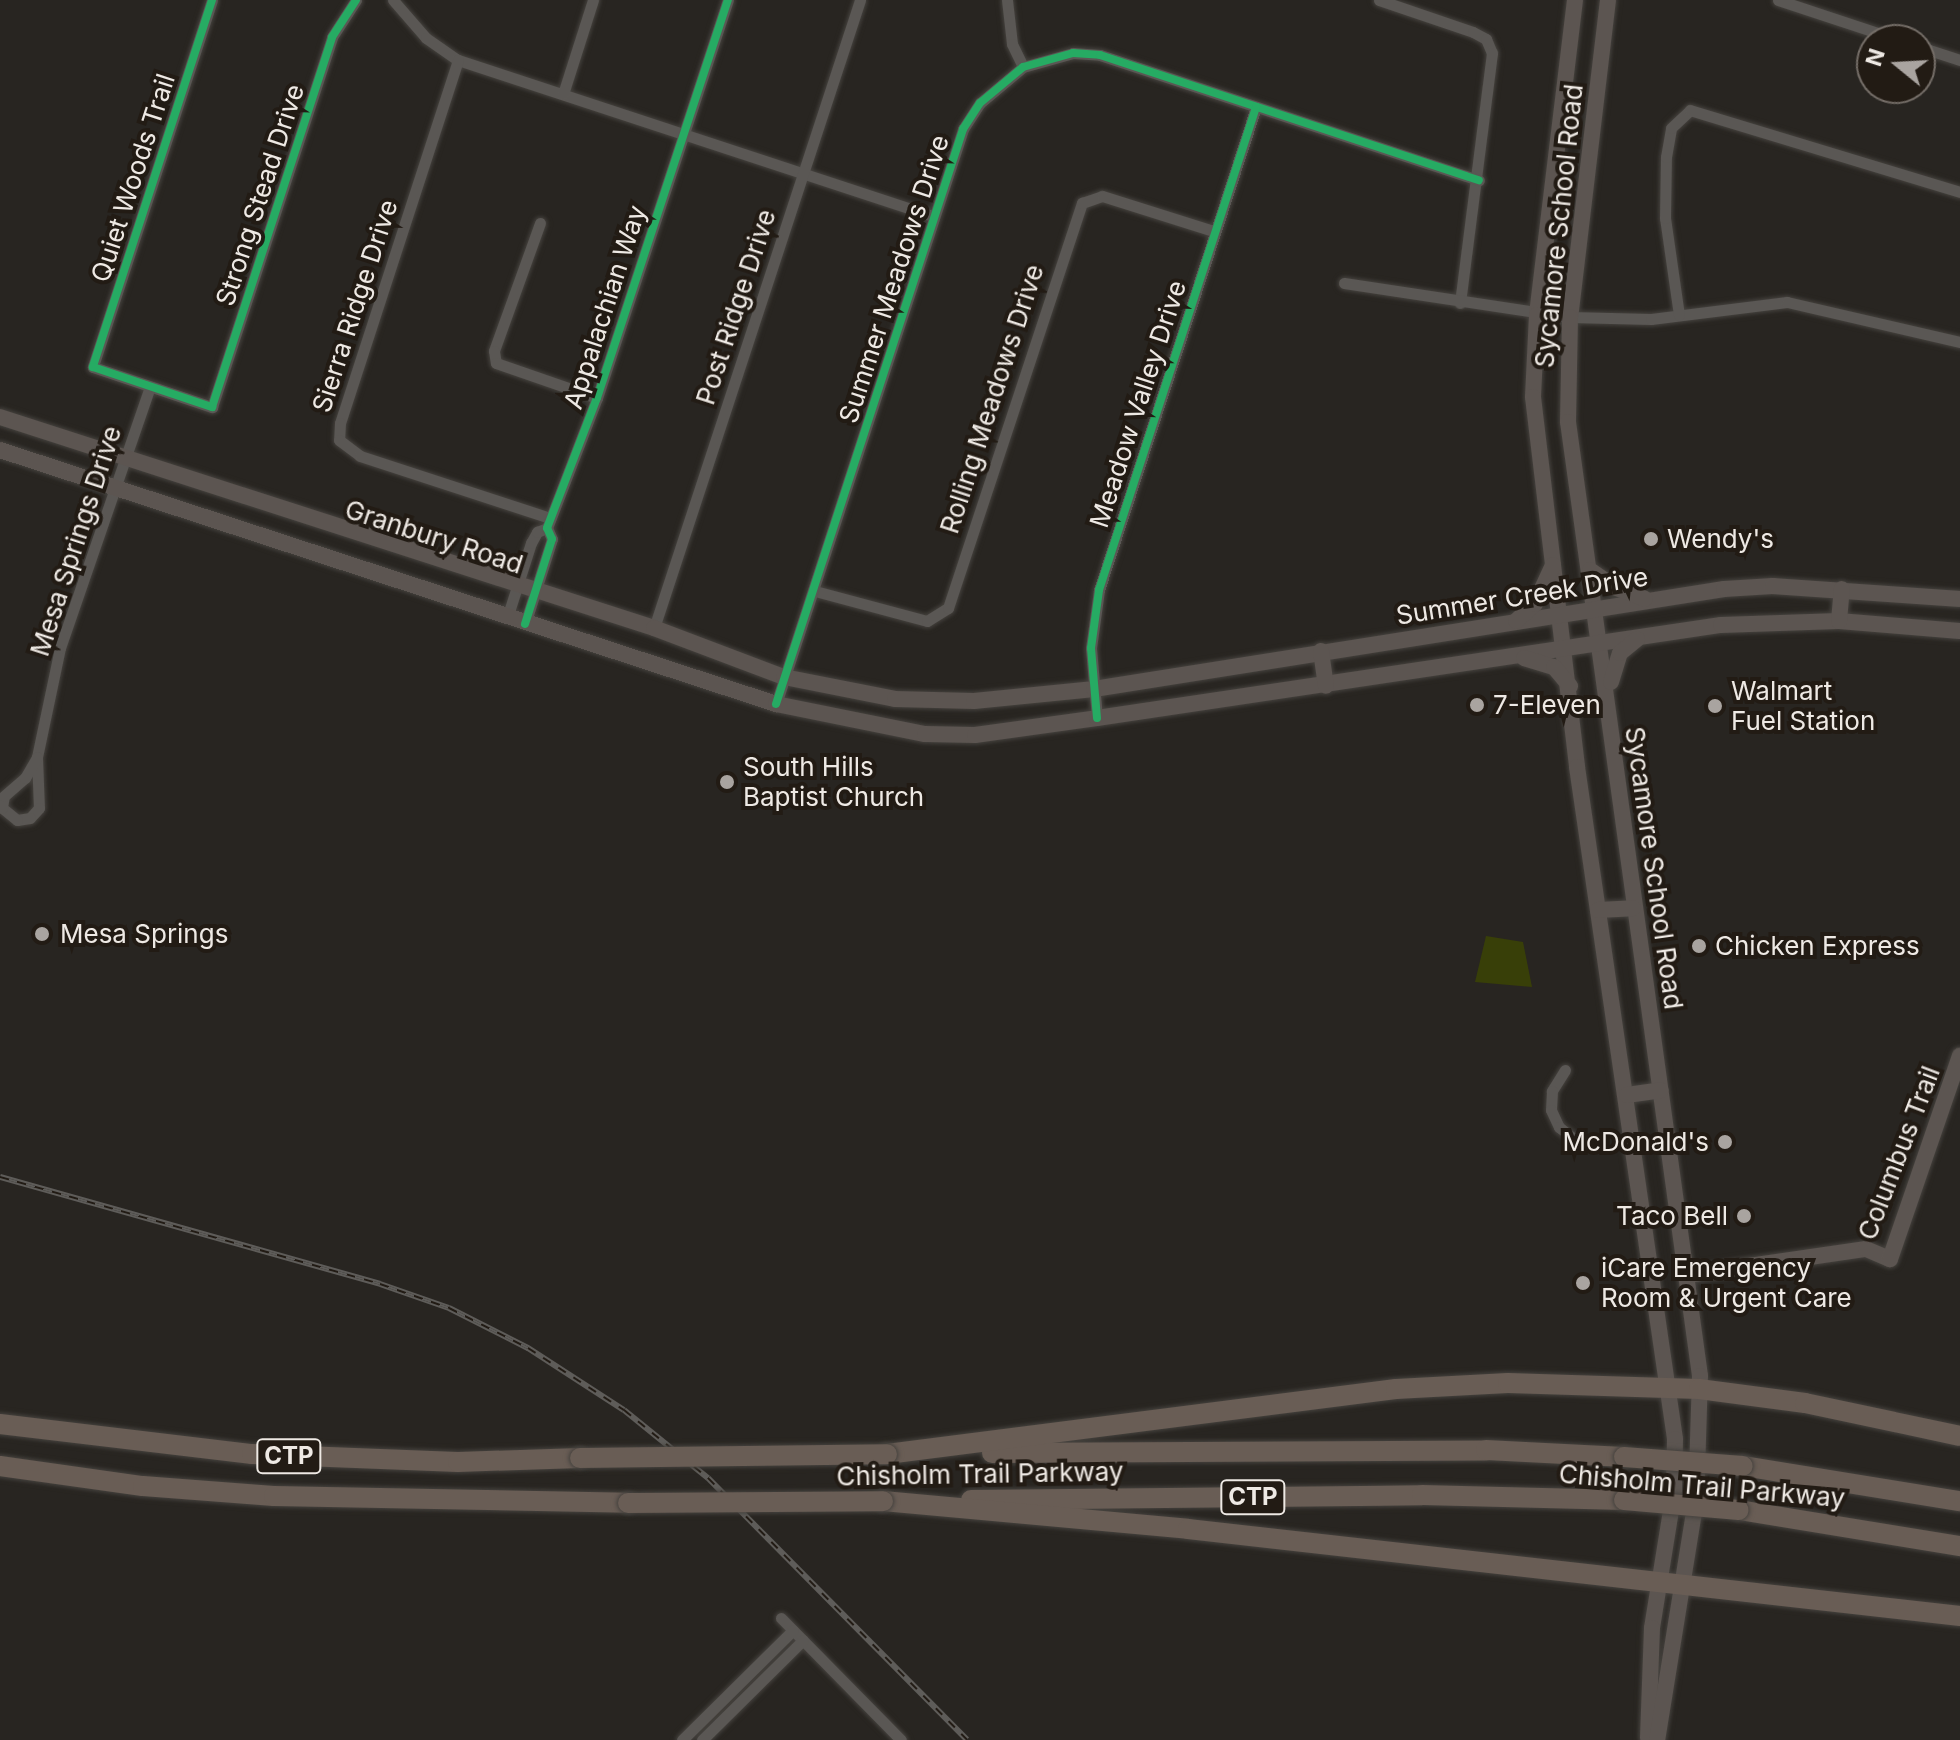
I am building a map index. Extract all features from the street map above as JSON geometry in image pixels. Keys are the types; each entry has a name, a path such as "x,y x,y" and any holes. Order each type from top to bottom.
{"highway":[{"path":"887,1454 1396,1389 1508,1383 1699,1389 1805,1403 1960,1436"},
{"name":"Chisholm Trail Parkway","path":"0,1424 313,1458 1476,1450 1743,1466 1960,1501"},
{"name":"Chisholm Trail Parkway","path":"0,1466 259,1495 628,1503 1422,1495 1624,1500 1739,1510 1960,1546"},
{"path":"883,1501 1188,1529 1960,1616"}],"main road":[{"name":"Sycamore School Road","path":"1575,0 1537,315 1533,397 1540,479 1555,552 1598,910 1669,1388 1675,1481 1657,1583 1648,1740"},
{"name":"Sycamore School Road","path":"1608,0 1570,317 1568,422 1609,699 1614,777 1687,1275 1699,1389 1698,1485 1657,1740"},
{"name":"Granbury Road","path":"0,417 537,589 654,628 784,677 895,699 974,701 1094,689"},
{"name":"Granbury Road","path":"0,450 776,704 925,734 975,735 1097,718"},
{"path":"1511,624 1543,593 1555,552"},
{"path":"1590,570 1622,592 1650,600"},
{"name":"Summer Creek Drive","path":"1094,689 1321,651 1511,624 1563,613 1773,586 1960,599"},
{"path":"1839,621 1842,589"},
{"path":"1097,718 1721,625 1839,621 1960,631"},
{"path":"1609,699 1614,663 1628,644 1643,635"},
{"path":"1321,651 1326,686"},
{"path":"1515,656 1549,664 1572,689"},
{"path":"1598,910 1633,908"},
{"name":"Columbus Trail","path":"1687,1275 1866,1249 1890,1259 1960,1056"},
{"path":"1627,1095 1661,1090"}],"street":[{"name":"Quiet Woods Trail","path":"150,387 93,367 212,0"},
{"name":"Strong Stead Drive","path":"150,387 212,407 332,37 356,0"},
{"path":"393,0 426,38 458,60 804,171 933,216"},
{"path":"563,94 593,0"},
{"name":"Appalachian Way","path":"507,618 531,543 549,523 597,398 728,0"},
{"name":"Post Ridge Drive","path":"654,628 860,0"},
{"path":"1007,0 1012,44 1023,67"},
{"path":"1379,0 1473,32 1489,43 1492,53 1479,180 1460,303"},
{"path":"1778,0 1856,26"},
{"path":"1936,52 1960,60"},
{"name":"Summer Meadows Drive","path":"776,704 963,129 980,103 1023,67 1073,53 1100,55 1479,180"},
{"name":"Sierra Ridge Drive","path":"458,60 340,423 339,440 360,456 549,523"},
{"name":"Meadow Valley Drive","path":"1097,718 1091,648 1099,590 1256,107"},
{"path":"1679,315 1665,218 1666,157 1671,128 1690,110 1960,192"},
{"name":"Rolling Meadows Drive","path":"815,591 927,621 948,608 1082,203 1102,196 1214,231"},
{"path":"540,223 494,351 496,363 597,398"},
{"path":"1344,283 1537,315 1570,317 1679,315 1787,302 1960,342"},
{"name":"Mesa Springs Drive","path":"37,757 25,778 4,796 2,808 17,820 30,818 39,808 37,757 60,648 150,387"},
{"name":"Appalachian Way","path":"525,624 552,539 549,523"},
{"path":"1565,1070 1552,1091 1551,1110 1559,1127 1576,1141"},
{"path":"781,1618 901,1740"},
{"path":"682,1740 793,1630"},
{"path":"702,1740 803,1640"}],"green space":[{"path":"1486,936 1523,942 1532,987 1475,982"}],"railway":[{"path":"0,1177 380,1284 449,1308 528,1348 624,1410 708,1478 967,1740"}],"cycle path":[{"path":"212,0 93,367 212,407 332,37 356,0"},
{"path":"525,624 552,539 547,528 597,398 728,0"},
{"path":"776,704 963,129 980,103 1023,67 1073,53 1100,55 1479,180"},
{"path":"1097,718 1091,648 1099,590 1256,107"}],"place":[{"name":"Wendy's","path":"1651,539"},
{"name":"7-Eleven","path":"1477,705"},
{"name":"Walmart Fuel Station","path":"1715,706"},
{"name":"South Hills Baptist Church","path":"727,782"},
{"name":"Mesa Springs","path":"42,934"},
{"name":"Chicken Express","path":"1699,946"},
{"name":"McDonald's","path":"1725,1142"},
{"name":"Taco Bell","path":"1744,1216"},
{"name":"iCare Emergency Room & Urgent Care","path":"1583,1283"}]}
